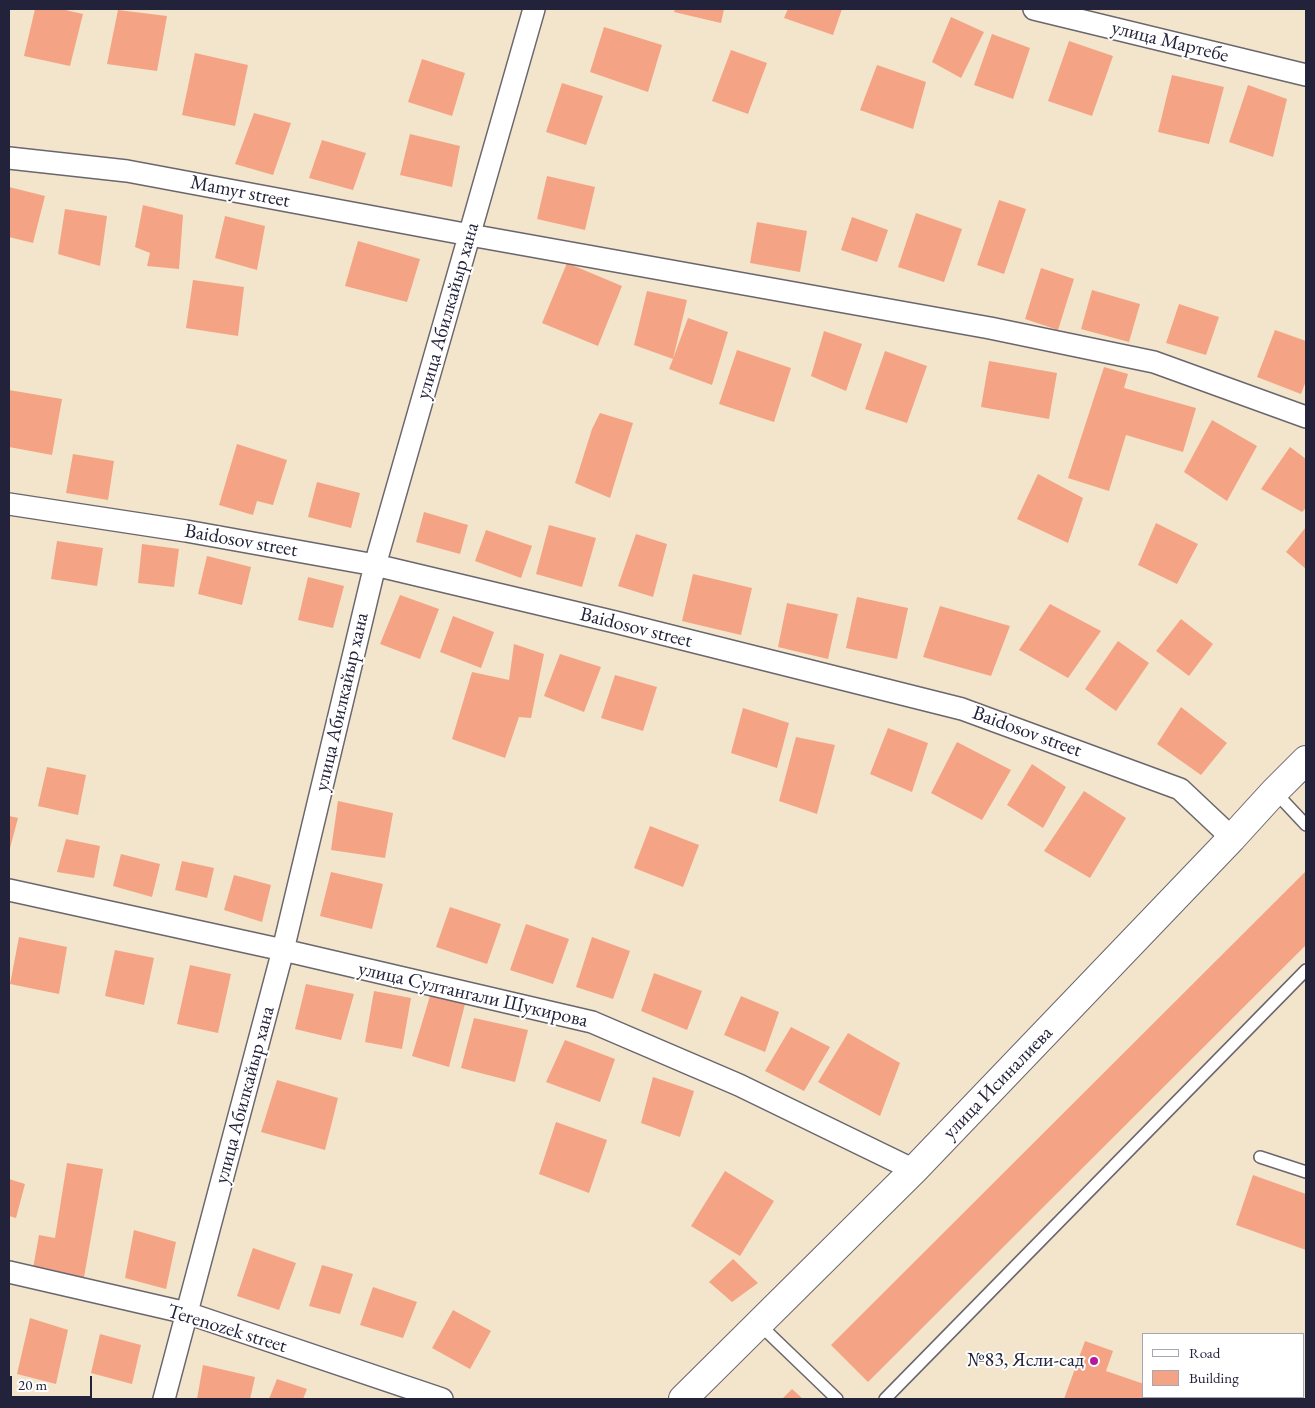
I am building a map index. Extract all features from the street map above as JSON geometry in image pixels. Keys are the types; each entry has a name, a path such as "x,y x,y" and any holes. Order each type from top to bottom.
{"street":[{"name":"улица Абилкайыр хана","path":"164,1399 283,950 375,565 534,9"},
{"name":"улица Мартебе","path":"1034,9 1306,75"},
{"name":"Mamyr street","path":"9,158 127,171 470,235 990,328 1154,362 1306,418"},
{"name":"Baidosov street","path":"9,504 186,531 375,565 962,709 1180,789 1232,838"},
{"name":"улица Исиналиева","path":"683,1399 914,1170 1306,760"},
{"name":"улица Султангали Шукирова","path":"9,890 283,950 592,1022 739,1085 914,1170"},
{"name":"Terenozek street","path":"9,1272 186,1313 442,1399"}],"lane":[{"path":"1274,792 1306,825"},
{"path":"885,1399 1306,970"},
{"path":"1260,1157 1306,1172"},
{"path":"758,1324 837,1399"}],"building":[{"path":"35,9 61,9 83,14 70,66 24,56"},
{"path":"675,9 724,9 721,23 674,12"},
{"path":"788,9 842,9 833,35 784,18"},
{"path":"118,10 167,16 157,71 107,64"},
{"path":"951,17 984,32 961,78 932,62"},
{"path":"604,27 662,45 648,92 590,72"},
{"path":"992,34 1030,48 1013,99 974,85"},
{"path":"1069,41 1113,56 1092,116 1048,101"},
{"path":"731,50 767,63 748,114 712,101"},
{"path":"195,53 248,65 235,126 182,115"},
{"path":"422,59 465,73 452,116 408,102"},
{"path":"877,65 926,82 913,129 860,110"},
{"path":"1172,75 1224,87 1209,144 1158,132"},
{"path":"562,83 603,96 586,145 546,132"},
{"path":"1248,85 1287,99 1273,157 1229,142"},
{"path":"254,113 291,123 273,175 235,164"},
{"path":"410,134 460,146 452,187 400,175"},
{"path":"322,140 366,153 353,190 309,178"},
{"path":"547,176 595,187 585,230 537,219"},
{"path":"9,187 45,196 33,243 9,237"},
{"path":"999,200 1026,209 1004,274 977,265"},
{"path":"143,205 183,215 179,269 147,266 150,253 135,247"},
{"path":"65,209 107,216 100,266 58,254"},
{"path":"916,213 962,229 944,282 898,267"},
{"path":"225,216 265,226 257,270 215,258"},
{"path":"852,217 888,230 877,262 841,250"},
{"path":"757,222 807,231 800,272 750,263"},
{"path":"358,241 420,259 407,302 345,286"},
{"path":"567,263 622,286 598,346 542,323"},
{"path":"1041,268 1074,279 1058,330 1025,319"},
{"path":"193,280 244,287 238,336 186,328"},
{"path":"1092,290 1140,304 1129,342 1081,329"},
{"path":"647,291 687,300 673,359 634,345"},
{"path":"1179,304 1219,317 1206,355 1166,343"},
{"path":"688,318 728,332 712,385 669,369"},
{"path":"1275,330 1306,341 1306,381 1301,394 1257,377"},
{"path":"824,331 862,344 846,391 811,376"},
{"path":"737,350 791,368 774,422 719,404"},
{"path":"885,351 927,366 907,423 865,409"},
{"path":"989,361 1057,373 1049,419 981,407"},
{"path":"1104,367 1128,374 1124,388 1196,408 1183,452 1126,435 1109,491 1068,478"},
{"path":"9,390 62,399 52,455 9,447"},
{"path":"600,413 633,423 610,498 575,483 592,429"},
{"path":"1212,420 1257,446 1227,501 1184,472"},
{"path":"237,444 287,460 273,505 257,501 253,515 219,505"},
{"path":"1290,447 1306,459 1306,508 1302,512 1261,489"},
{"path":"73,454 114,461 108,500 66,493"},
{"path":"1038,474 1083,498 1068,543 1017,519"},
{"path":"317,482 360,493 351,528 308,517"},
{"path":"424,512 468,525 460,554 416,542"},
{"path":"1156,523 1198,544 1177,584 1138,565"},
{"path":"549,525 596,538 582,587 536,574"},
{"path":"1306,527 1306,569 1286,552"},
{"path":"486,530 532,546 521,578 475,561"},
{"path":"636,534 667,544 653,597 618,586"},
{"path":"57,541 103,548 97,586 51,579"},
{"path":"142,544 179,549 174,587 138,583"},
{"path":"207,556 251,567 242,605 198,594"},
{"path":"693,574 752,588 741,635 682,621"},
{"path":"308,577 344,586 333,628 298,620"},
{"path":"400,595 439,609 420,659 380,644"},
{"path":"857,597 908,608 897,659 846,648"},
{"path":"787,603 838,614 828,659 778,647"},
{"path":"1050,604 1101,631 1068,678 1019,650"},
{"path":"940,606 1010,626 991,676 923,657"},
{"path":"453,616 494,632 481,668 440,652"},
{"path":"1181,619 1213,644 1189,676 1156,651"},
{"path":"1118,641 1149,663 1116,711 1085,689"},
{"path":"514,644 544,654 531,718 519,717 505,758 452,739 472,672 509,680"},
{"path":"560,654 601,667 584,712 544,696"},
{"path":"615,675 657,687 643,731 601,718"},
{"path":"1181,707 1227,743 1201,775 1157,744"},
{"path":"743,708 789,723 777,768 731,753"},
{"path":"888,728 928,743 912,792 870,774"},
{"path":"796,737 835,745 817,814 779,801"},
{"path":"957,742 1011,770 982,820 931,793"},
{"path":"1032,764 1066,787 1043,828 1007,805"},
{"path":"47,767 86,775 78,815 38,806"},
{"path":"1084,791 1126,818 1090,878 1044,851"},
{"path":"338,801 393,813 385,858 331,850"},
{"path":"9,816 18,818 9,852"},
{"path":"650,826 699,845 683,887 634,868"},
{"path":"66,839 100,846 94,878 57,872"},
{"path":"121,854 160,864 152,897 113,886"},
{"path":"182,861 214,868 207,898 175,890"},
{"path":"1306,871 1306,945 868,1382 831,1345"},
{"path":"331,872 383,884 372,929 320,916"},
{"path":"234,875 271,885 262,922 224,910"},
{"path":"450,907 501,924 487,964 436,947"},
{"path":"526,924 569,939 553,984 510,970"},
{"path":"19,937 67,947 59,994 10,984"},
{"path":"592,937 630,951 613,999 576,987"},
{"path":"115,950 154,958 144,1005 105,996"},
{"path":"190,965 231,974 218,1033 177,1024"},
{"path":"654,973 702,991 687,1030 641,1011"},
{"path":"306,984 354,994 341,1040 295,1029"},
{"path":"374,991 411,998 402,1049 365,1042"},
{"path":"430,996 465,1004 449,1067 412,1056"},
{"path":"741,996 779,1012 765,1052 724,1035"},
{"path":"474,1018 528,1030 515,1082 461,1068"},
{"path":"791,1027 830,1047 804,1091 765,1071"},
{"path":"848,1033 900,1063 880,1116 818,1082"},
{"path":"565,1040 615,1059 600,1102 546,1082"},
{"path":"653,1077 694,1091 680,1137 641,1123"},
{"path":"277,1080 338,1098 325,1150 261,1132"},
{"path":"556,1122 607,1140 589,1193 539,1174"},
{"path":"67,1163 103,1169 83,1283 32,1274 39,1235 55,1238"},
{"path":"725,1171 774,1201 740,1256 691,1226"},
{"path":"1253,1175 1306,1194 1306,1250 1236,1225"},
{"path":"9,1179 25,1184 16,1218 9,1216"},
{"path":"134,1230 176,1242 166,1289 125,1278"},
{"path":"253,1248 296,1263 279,1310 237,1296"},
{"path":"733,1259 758,1283 732,1302 709,1282"},
{"path":"322,1265 353,1274 340,1314 309,1306"},
{"path":"373,1287 417,1302 403,1338 360,1325"},
{"path":"453,1310 491,1331 470,1369 432,1348"},
{"path":"30,1318 68,1330 56,1384 17,1374"},
{"path":"100,1334 141,1345 132,1384 91,1373"},
{"name":"№83, Ясли-сад","path":"1085,1341 1113,1351 1106,1371 1142,1383 1142,1398 1258,1399 1064,1399"},
{"path":"203,1365 255,1377 250,1399 197,1399"},
{"path":"277,1379 307,1389 303,1399 269,1399"},
{"path":"792,1389 803,1399 782,1399"}],"place":[{"name":"№83, Ясли-сад","path":"1094,1361"}]}
